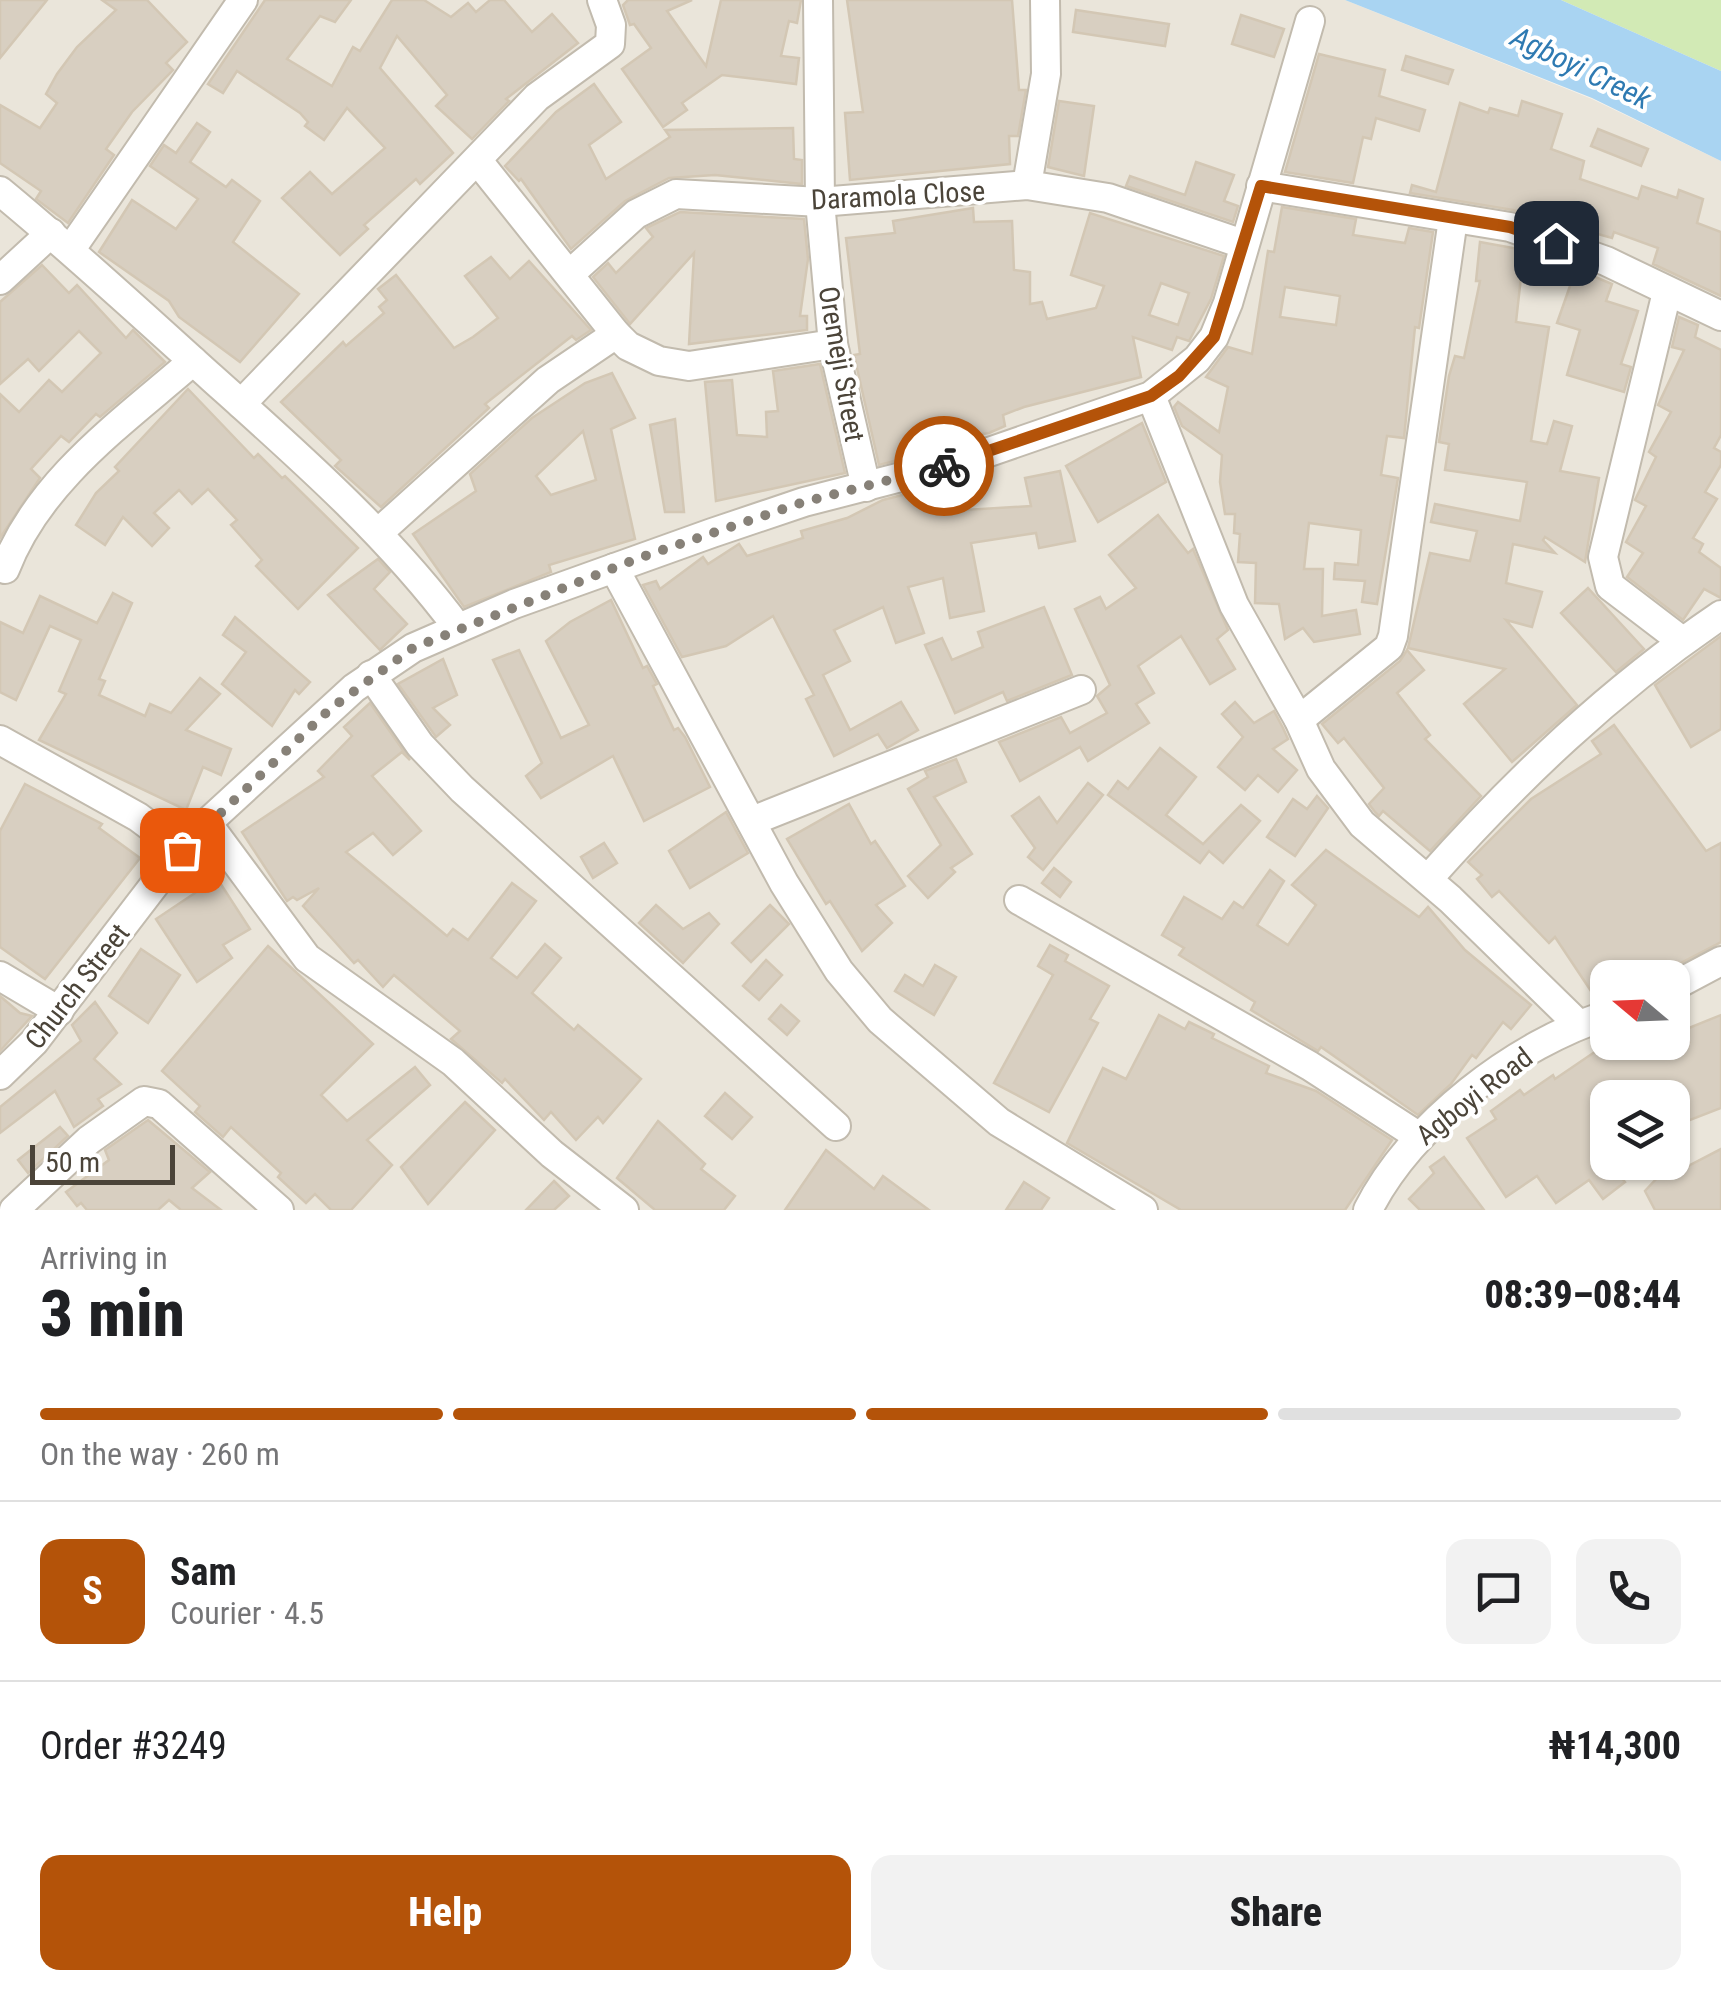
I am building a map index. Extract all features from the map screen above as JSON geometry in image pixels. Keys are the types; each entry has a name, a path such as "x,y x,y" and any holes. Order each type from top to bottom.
{"street":[{"path":"0,280 61,241 243,0"},
{"path":"242,404 537,98 610,44 612,24 602,0"},
{"name":"Oremeji Street","path":"818,0 820,202 832,344 866,487"},
{"path":"1027,186 1046,74 1045,0"},
{"name":"Church Street","path":"0,1075 59,1011 182,850 371,675 413,648 614,568 804,502 1009,446 1151,396 1179,376 1214,337 1310,20"},
{"path":"478,161 572,272 616,334 650,357 689,366 832,344"},
{"name":"Daramola Close","path":"572,272 636,214 676,194 820,202 1027,186 1108,198 1244,244"},
{"path":"1261,186 1525,232 1606,261 1721,316"},
{"path":"0,191 242,404 378,533 418,574 458,628"},
{"path":"1300,720 1389,647 1393,636 1452,219"},
{"path":"1667,292 1603,558 1610,586 1682,641"},
{"path":"378,533 548,380 616,334"},
{"path":"5,569 16,539 44,498 193,361"},
{"path":"1151,396 1234,604 1300,720 1321,770 1362,824 1428,879 1578,1024"},
{"path":"614,568 839,971 880,1020 999,1122 1143,1210"},
{"path":"1428,879 1563,737 1682,641 1721,615"},
{"path":"371,675 420,745 462,788 836,1126"},
{"path":"752,821 1080,690"},
{"path":"0,740 138,817 182,850"},
{"path":"208,824 307,958 453,1062 552,1154 624,1210"},
{"path":"1019,900 1310,1066 1418,1136"},
{"path":"1690,978 1721,961"},
{"path":"0,976 59,1011"},
{"name":"Agboyi Road","path":"1368,1210 1418,1136 1521,1056 1590,1020"},
{"path":"14,1210 89,1140 144,1100 158,1104 279,1210"}],"shaded area":[{"path":"0,0 1345,0 1592,99 1721,161 1721,1210 0,1210"}],"green space":[{"path":"1561,0 1721,0 1721,71"}],"water":[{"name":"Agboyi Creek","path":"1345,0 1561,0 1721,71 1721,161 1592,98"}],"building":[{"path":"0,0 47,0 0,58"},
{"path":"102,0 147,0 187,42 166,63 173,70 132,112 106,149 114,155 68,223 36,199 41,191 0,163 0,105 40,128 57,103 46,94 57,74 77,47 116,10"},
{"path":"265,0 351,0 335,22 320,16 287,59 332,86 353,47 360,51 392,0 424,0 451,17 468,3 476,12 490,0 504,0 532,32 552,14 578,43 506,99 509,101 472,139 436,106 447,95 397,36 380,68 453,153 420,184 416,179 364,225 368,229 340,255 282,198 310,172 332,194 385,148 347,108 324,140 305,126 308,122 300,113 237,71 223,93 208,84"},
{"path":"628,0 692,0 667,11 706,66 721,0 801,0 797,23 789,21 781,56 799,58 796,84 722,75 682,103 687,110 663,127 622,69 651,48 634,24 630,25 623,5"},
{"path":"847,0 1012,0 1019,90 1026,90 1018,136 1009,136 1010,164 850,180 845,113 863,112"},
{"path":"1076,10 1169,24 1165,46 1073,32"},
{"path":"1241,15 1284,29 1274,57 1232,44"},
{"path":"1319,54 1385,70 1379,96 1425,110 1419,131 1376,118 1371,139 1363,137 1353,183 1285,172"},
{"path":"1406,56 1453,70 1448,84 1402,70"},
{"path":"594,84 621,122 589,145 606,179 670,137 665,130 793,128 794,159 802,160 802,184 715,175 669,178 625,201 571,249 521,179 505,166 556,112"},
{"path":"1059,101 1094,106 1084,176 1048,167"},
{"path":"1522,101 1562,114 1551,149 1584,161 1580,179 1638,199 1642,186 1677,198 1679,190 1703,199 1697,223 1721,232 1721,296 1653,264 1658,248 1614,232 1612,238 1513,210 1410,193 1412,185 1436,192 1460,103 1488,113 1490,108 1518,116"},
{"path":"197,123 210,132 190,162 226,187 232,180 260,201 233,242 299,294 240,362 179,317 169,301 99,252 132,200 176,229 198,199 150,166 164,145 176,153"},
{"path":"1598,129 1648,149 1641,166 1591,146"},
{"path":"1196,162 1234,175 1224,201 1238,206 1233,222 1126,186 1130,176 1185,195"},
{"path":"1282,207 1356,219 1353,235 1405,243 1409,228 1433,232 1419,328 1415,327 1404,438 1387,436 1381,475 1398,478 1377,604 1362,602 1365,581 1334,579 1335,563 1358,565 1361,530 1309,523 1304,569 1323,569 1322,616 1356,610 1360,634 1314,642 1303,628 1285,639 1279,604 1255,603 1256,563 1238,562 1240,534 1234,533 1235,514 1225,514 1220,482 1222,455 1182,426 1174,407 1178,402 1219,432 1228,387 1206,377 1228,347 1252,354 1268,251 1274,252","holes":["1285,287 1340,296 1336,325 1280,317"]},
{"path":"973,208 974,222 1012,221 1014,270 1030,272 1030,304 1042,302 1047,319 1096,308 1104,286 1071,275 1090,213 1224,256 1211,299 1189,341 1177,337 1172,350 1133,337 1141,377 1024,407 1003,415 1005,426 989,433 931,441 932,446 916,450 917,455 879,465 854,355 860,354 846,238 895,233 893,221","holes":["1161,283 1189,293 1178,325 1149,315"]},
{"path":"680,212 804,219 808,259 800,316 807,316 807,330 689,344 694,253 630,324 593,277 608,263 616,273 653,237 646,228"},
{"path":"1480,242 1524,250 1516,322 1549,327 1531,441 1547,444 1554,421 1572,426 1560,471 1599,478 1585,562 1545,537 1543,540 1555,553 1513,544 1506,583 1542,592 1532,627 1506,620 1577,705 1512,762 1464,704 1505,669 1408,648 1430,553 1470,561 1477,531 1431,522 1435,504 1520,521 1527,482 1445,470 1449,444 1439,442 1449,376 1455,356 1464,358 1480,281 1476,281"},
{"path":"491,257 510,279 529,261 591,330 576,340 572,336 485,404 489,408 381,507 335,466 341,460 281,402 343,342 346,346 384,313 379,307 387,300 378,289 396,275 454,348 473,337 498,318 465,276"},
{"path":"42,265 69,293 77,285 126,338 133,330 165,362 100,417 96,414 69,442 61,436 31,469 40,478 0,538 0,394 19,412 49,380 62,392 101,353 79,331 39,371 28,359 0,384 0,302"},
{"path":"1576,269 1612,284 1606,301 1638,311 1621,364 1631,367 1624,392 1567,375 1580,330 1557,323"},
{"path":"1679,317 1698,325 1695,337 1721,350 1721,435 1714,448 1721,452 1721,465 1705,492 1717,499 1693,538 1703,544 1699,552 1721,568 1721,598 1704,589 1683,620 1627,577 1643,553 1626,542 1646,506 1635,500 1656,457 1649,452 1671,412 1658,405 1684,350 1672,347"},
{"path":"820,364 845,473 716,501 705,382 732,380 737,435 767,437 766,412 778,411 773,371"},
{"path":"612,373 635,418 611,429 635,539 549,565 551,572 464,607 413,534 476,491 470,474 532,418 585,383","holes":["583,431 596,480 551,495 536,476"]},
{"path":"188,389 254,458 258,454 282,478 285,476 358,548 298,609 256,566 262,560 231,525 237,520 208,489 192,504 179,490 154,513 169,528 152,546 123,517 105,545 76,525 96,493 119,471 115,467"},
{"path":"675,419 684,512 665,512 650,425"},
{"path":"1142,423 1166,482 1098,522 1066,466"},
{"path":"1060,471 1075,541 1039,548 1036,533 971,543 984,611 950,618 943,578 908,587 924,633 896,643 883,607 834,630 850,661 823,675 850,730 901,702 918,730 887,748 878,734 834,756 806,699 814,695 773,616 726,646 682,657 643,585 656,581 660,589 703,557 708,564 739,544 747,556 803,538 801,531 847,518 883,500 959,480 965,510 1031,506 1025,478"},
{"path":"1158,515 1188,553 1193,549 1228,630 1217,639 1235,669 1210,684 1181,636 1138,666 1154,693 1136,704 1149,723 1088,761 1080,747 1020,781 999,742 1061,717 1070,733 1107,713 1097,696 1110,685 1075,609 1100,597 1106,609 1136,588 1109,555"},
{"path":"378,559 390,572 374,589 407,624 380,650 328,595"},
{"path":"1588,588 1644,649 1616,672 1561,613"},
{"path":"113,593 132,603 99,679 105,681 99,695 145,716 150,704 171,713 200,678 220,694 186,730 231,749 221,775 203,767 186,810 39,740 66,694 59,691 81,640 50,626 16,700 0,692 0,622 23,633 40,596 97,623"},
{"path":"611,600 643,668 647,666 657,684 653,686 674,730 678,728 685,737 710,787 644,821 613,756 541,798 526,776 542,763 493,660 519,650 561,738 589,725 546,641 570,622"},
{"path":"1044,607 1072,675 1007,701 1003,692 955,713 925,645 942,638 952,660 983,647 978,632"},
{"path":"235,617 310,682 299,694 295,690 272,726 222,684 246,652 223,635"},
{"path":"1721,636 1721,729 1691,747 1655,685"},
{"path":"1407,650 1424,670 1397,693 1430,735 1425,739 1481,796 1430,851 1383,811 1379,816 1375,812 1369,804 1384,788 1344,738 1338,743 1322,724 1400,661"},
{"path":"443,659 457,695 433,708 450,725 436,737 398,684"},
{"path":"1235,702 1254,723 1274,711 1283,728 1288,739 1273,749 1297,770 1278,792 1258,775 1245,790 1218,767 1243,737 1222,714"},
{"path":"370,703 410,760 402,752 372,776 421,831 393,855 373,833 346,852 447,936 453,929 468,940 512,883 536,901 491,958 517,978 545,944 561,958 532,993 574,1030 578,1025 641,1079 603,1123 598,1117 576,1140 551,1112 544,1120 505,1079 502,1083 451,1039 460,1031 394,975 383,987 358,960 354,963 303,906 319,888 287,901 242,832 324,777 318,771 352,736 344,727"},
{"path":"1614,725 1706,851 1721,843 1721,942 1686,960 1590,960 1590,990 1555,937 1549,943 1499,891 1492,897 1477,879 1482,875 1468,862 1531,799 1601,754 1592,741"},
{"path":"1160,748 1196,777 1166,815 1203,844 1241,805 1260,821 1223,863 1209,851 1200,863 1108,795 1118,781 1128,789"},
{"path":"956,759 966,782 934,797 972,854 951,868 955,872 928,898 908,876 941,845 908,789 928,777 925,771"},
{"path":"1088,783 1103,795 1043,870 1028,857 1035,848 1012,816 1039,797 1057,823"},
{"path":"25,784 102,824 99,828 140,858 45,979 0,947 0,831"},
{"path":"1317,796 1328,808 1295,856 1267,837 1293,799 1307,809"},
{"path":"849,804 871,844 875,841 905,886 876,905 892,923 862,951 830,901 826,904 787,839"},
{"path":"726,812 748,853 690,888 669,851"},
{"path":"604,843 617,863 593,878 581,857"},
{"path":"1326,850 1419,917 1428,907 1465,950 1531,1005 1511,1029 1503,1022 1476,1058 1472,1055 1451,1084 1418,1115 1321,1047 1318,1051 1251,1010 1255,1002 1179,955 1184,948 1162,935 1184,897 1222,919 1234,902 1243,908 1270,870 1284,881 1257,925 1288,945 1316,905 1292,885"},
{"path":"1054,868 1071,882 1060,897 1042,883"},
{"path":"211,869 250,929 223,945 232,958 197,982 156,919 195,893 186,880"},
{"path":"656,905 683,929 709,913 719,924 683,963 639,923"},
{"path":"770,905 789,924 751,962 732,943"},
{"path":"1050,945 1068,955 1065,961 1109,986 1090,1019 1098,1023 1049,1112 994,1083 1053,975 1038,966"},
{"path":"268,946 373,1044 321,1095 347,1121 415,1067 430,1085 367,1140 392,1165 351,1210 331,1210 315,1194 306,1203 278,1177 281,1173 231,1127 223,1137 195,1112 200,1106 162,1071"},
{"path":"141,949 180,975 148,1023 109,996"},
{"path":"766,960 782,975 759,1000 743,986"},
{"path":"935,965 956,977 934,1015 895,991 905,975 923,986"},
{"path":"0,996 20,1013 32,1016 0,1051"},
{"path":"95,1002 117,1033 94,1059 121,1084 98,1099 103,1106 74,1127 55,1091 0,1133 0,1107 81,1041 72,1025"},
{"path":"781,1005 799,1021 787,1035 769,1019"},
{"path":"1159,1015 1185,1029 1189,1022 1214,1034 1212,1038 1269,1066 1266,1073 1316,1091 1392,1140 1345,1210 1181,1210 1067,1143 1103,1068 1126,1079"},
{"path":"1721,1015 1721,1108 1690,1120 1690,1080 1590,1080 1590,1180 1625,1182 1603,1199 1589,1180 1556,1203 1537,1176 1506,1197 1467,1138 1496,1119 1491,1111 1520,1090 1524,1095 1590,1055 1590,1060 1690,1060 1690,1028"},
{"path":"725,1093 752,1117 732,1139 705,1116"},
{"path":"465,1102 495,1130 428,1204 401,1167"},
{"path":"148,1120 210,1172 192,1188 221,1210 181,1210 169,1200 158,1210 87,1210 81,1203 77,1206 66,1192 109,1160 105,1150"},
{"path":"658,1121 705,1164 701,1169 735,1196 724,1210 655,1210 617,1178"},
{"path":"60,1127 68,1136 28,1173 18,1160"},
{"path":"1721,1149 1721,1210 1655,1210 1645,1191 1655,1180 1690,1180 1690,1165"},
{"path":"826,1150 874,1189 883,1176 929,1210 785,1210"},
{"path":"1444,1157 1484,1210 1420,1210 1409,1199 1434,1173 1430,1167"},
{"path":"554,1181 569,1196 554,1210 526,1210"},
{"path":"1024,1182 1049,1198 1041,1210 1006,1210"}],"way so far":[{"path":"182,850 264,768 354,688 413,648 514,604 639,558 804,502 944,466"}],"route":[{"path":"944,466 1151,396 1179,376 1214,337 1228,303 1261,186 1510,227 1556,243"}]}
